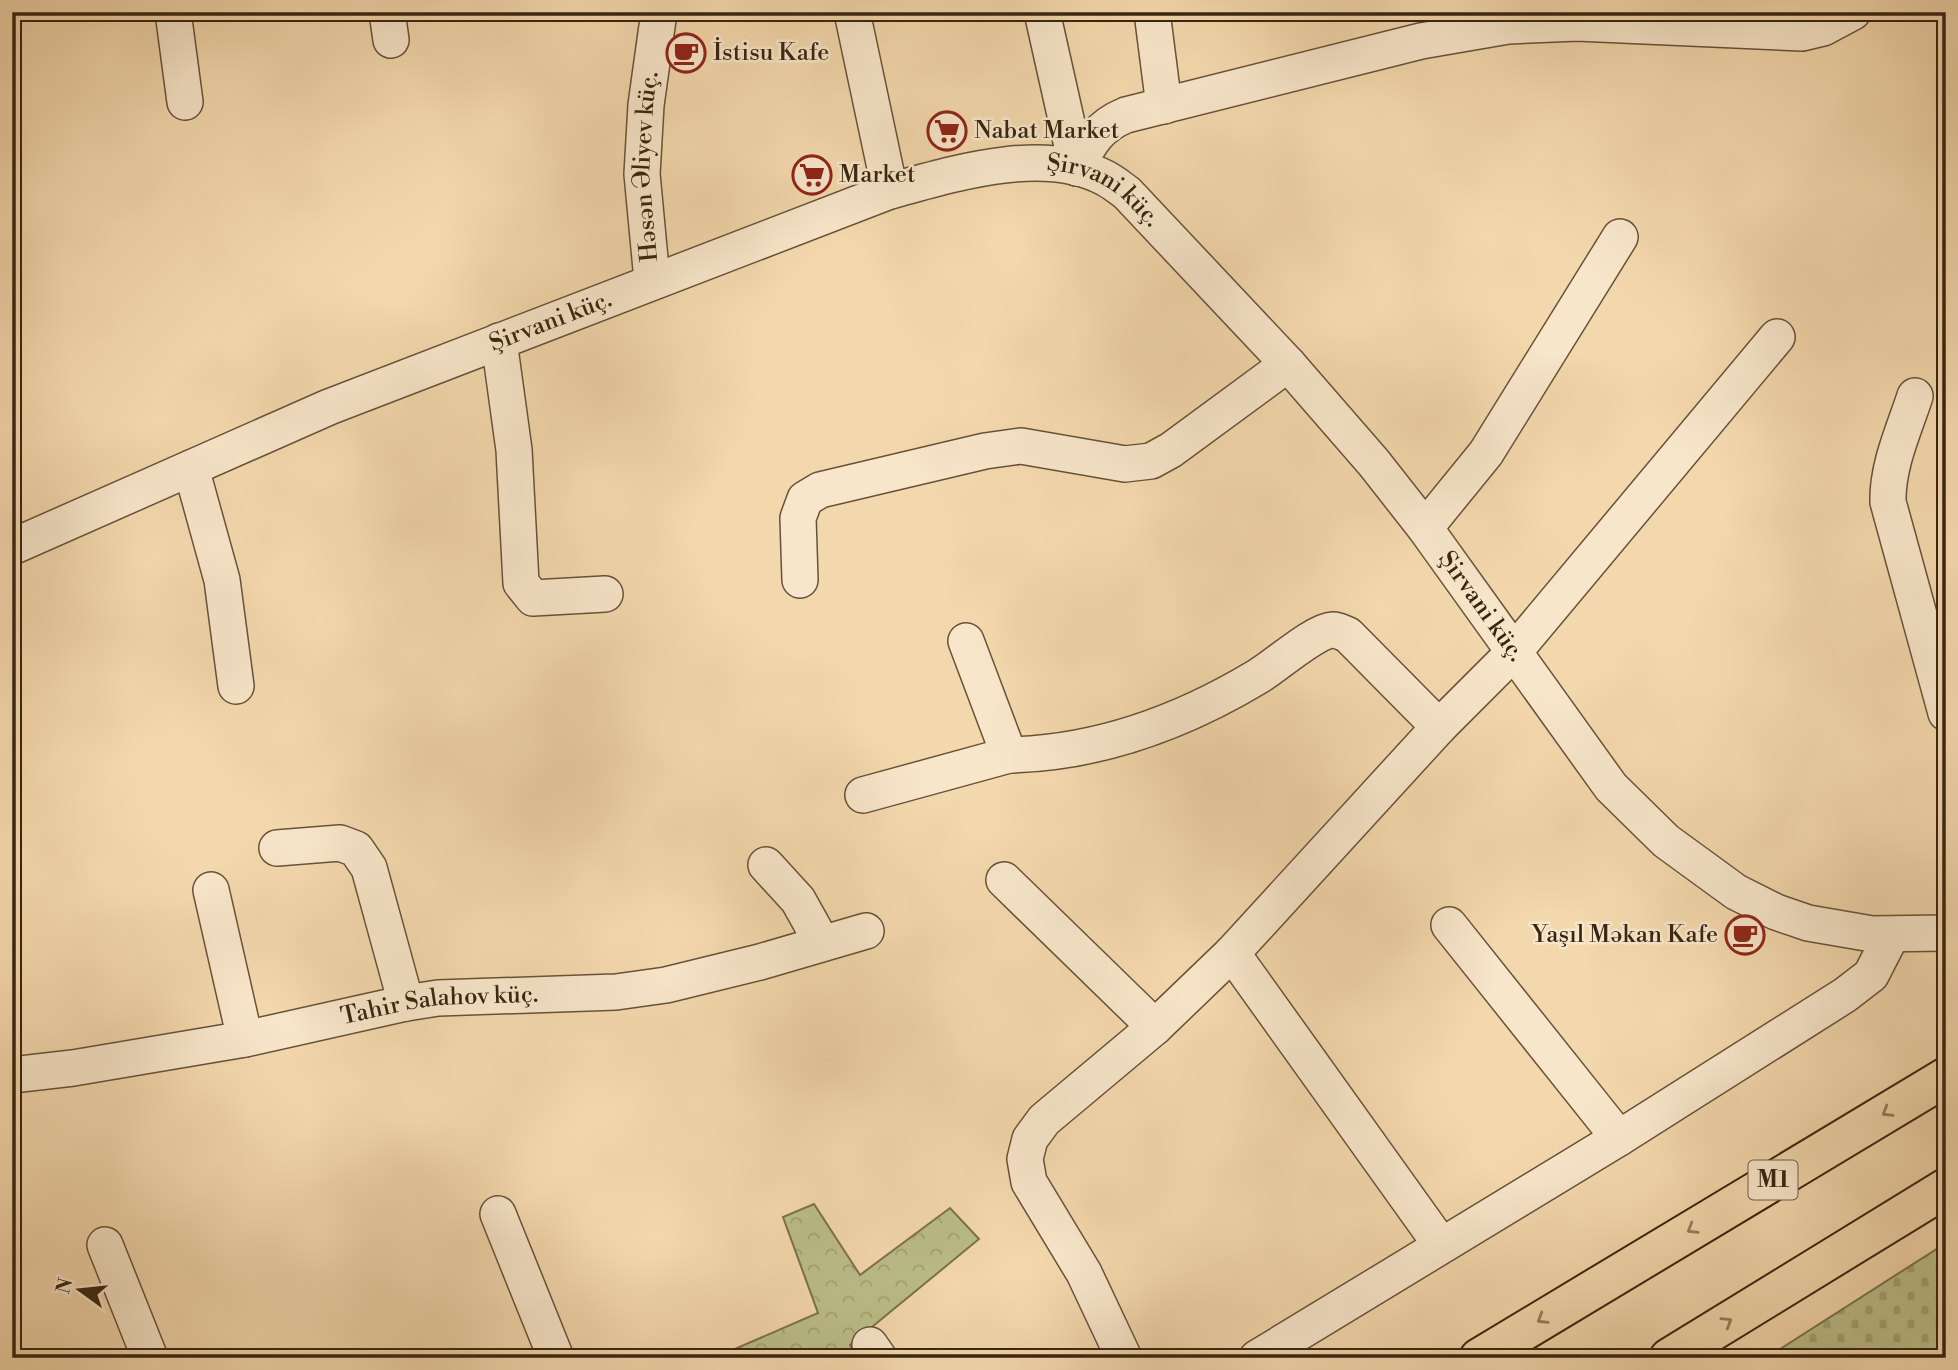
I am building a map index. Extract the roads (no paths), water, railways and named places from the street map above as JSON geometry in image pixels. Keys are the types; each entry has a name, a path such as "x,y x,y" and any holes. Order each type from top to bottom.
{"highway":[{"name":"M1","path":"1479,1358 1946,1077"},
{"path":"1669,1358 1946,1188"}],"street":[{"path":"173,12 186,102"},
{"name":"Həsən Əliyev küç.","path":"652,281 642,174 646,105 659,12"},
{"path":"852,12 890,191"},
{"path":"1042,12 1077,168"},
{"path":"1152,12 1164,106"},
{"path":"1077,168 1101,129 1110,121 1126,115 1421,41 1508,26 1691,20 1758,32 1802,33 1823,28 1853,12"},
{"name":"Şirvani küç.","path":"12,547 328,407 890,191 966,170 1029,164 1077,168 1105,178 1127,193 1288,365 1374,463 1425,528 1611,787 1676,848 1736,892 1776,912 1839,930 1891,936 1946,933"},
{"path":"1425,528 1486,453 1620,237"},
{"path":"1124,1358 1084,1272 1029,1182 1025,1159 1030,1139 1044,1119 1155,1027 1232,953 1438,727 1513,653 1777,337"},
{"path":"499,341 514,450 521,583 533,598 605,594"},
{"path":"800,580 798,518 805,499 820,490 985,451 1021,446 1125,464 1151,461 1171,450 1288,365"},
{"path":"1915,396 1891,469 1888,502 1946,713"},
{"path":"191,468 222,580 236,686"},
{"path":"863,795 1009,755 1090,746 1157,726 1223,697 1274,667 1320,633 1336,629 1348,635 1438,727"},
{"path":"966,641 1009,755"},
{"path":"277,848 340,843 356,849 369,868 405,1003"},
{"path":"766,865 798,900 822,943"},
{"path":"1004,880 1155,1027"},
{"path":"211,890 245,1039"},
{"path":"1449,925 1619,1138"},
{"name":"Tahir Salahov küç.","path":"12,1075 74,1068 245,1039 438,998 616,992 666,985 760,962 866,931"},
{"path":"1257,1358 1619,1138 1845,995 1871,975 1891,936"},
{"path":"1232,953 1441,1245"},
{"path":"498,1214 556,1358"},
{"path":"104,1245 150,1358"}],"place":[{"name":"İstisu Kafe","path":"686,53"},
{"name":"Nabat Market","path":"947,131"},
{"name":"Market","path":"812,175"},
{"name":"Yaşıl Məkan Kafe","path":"1745,935"}]}
